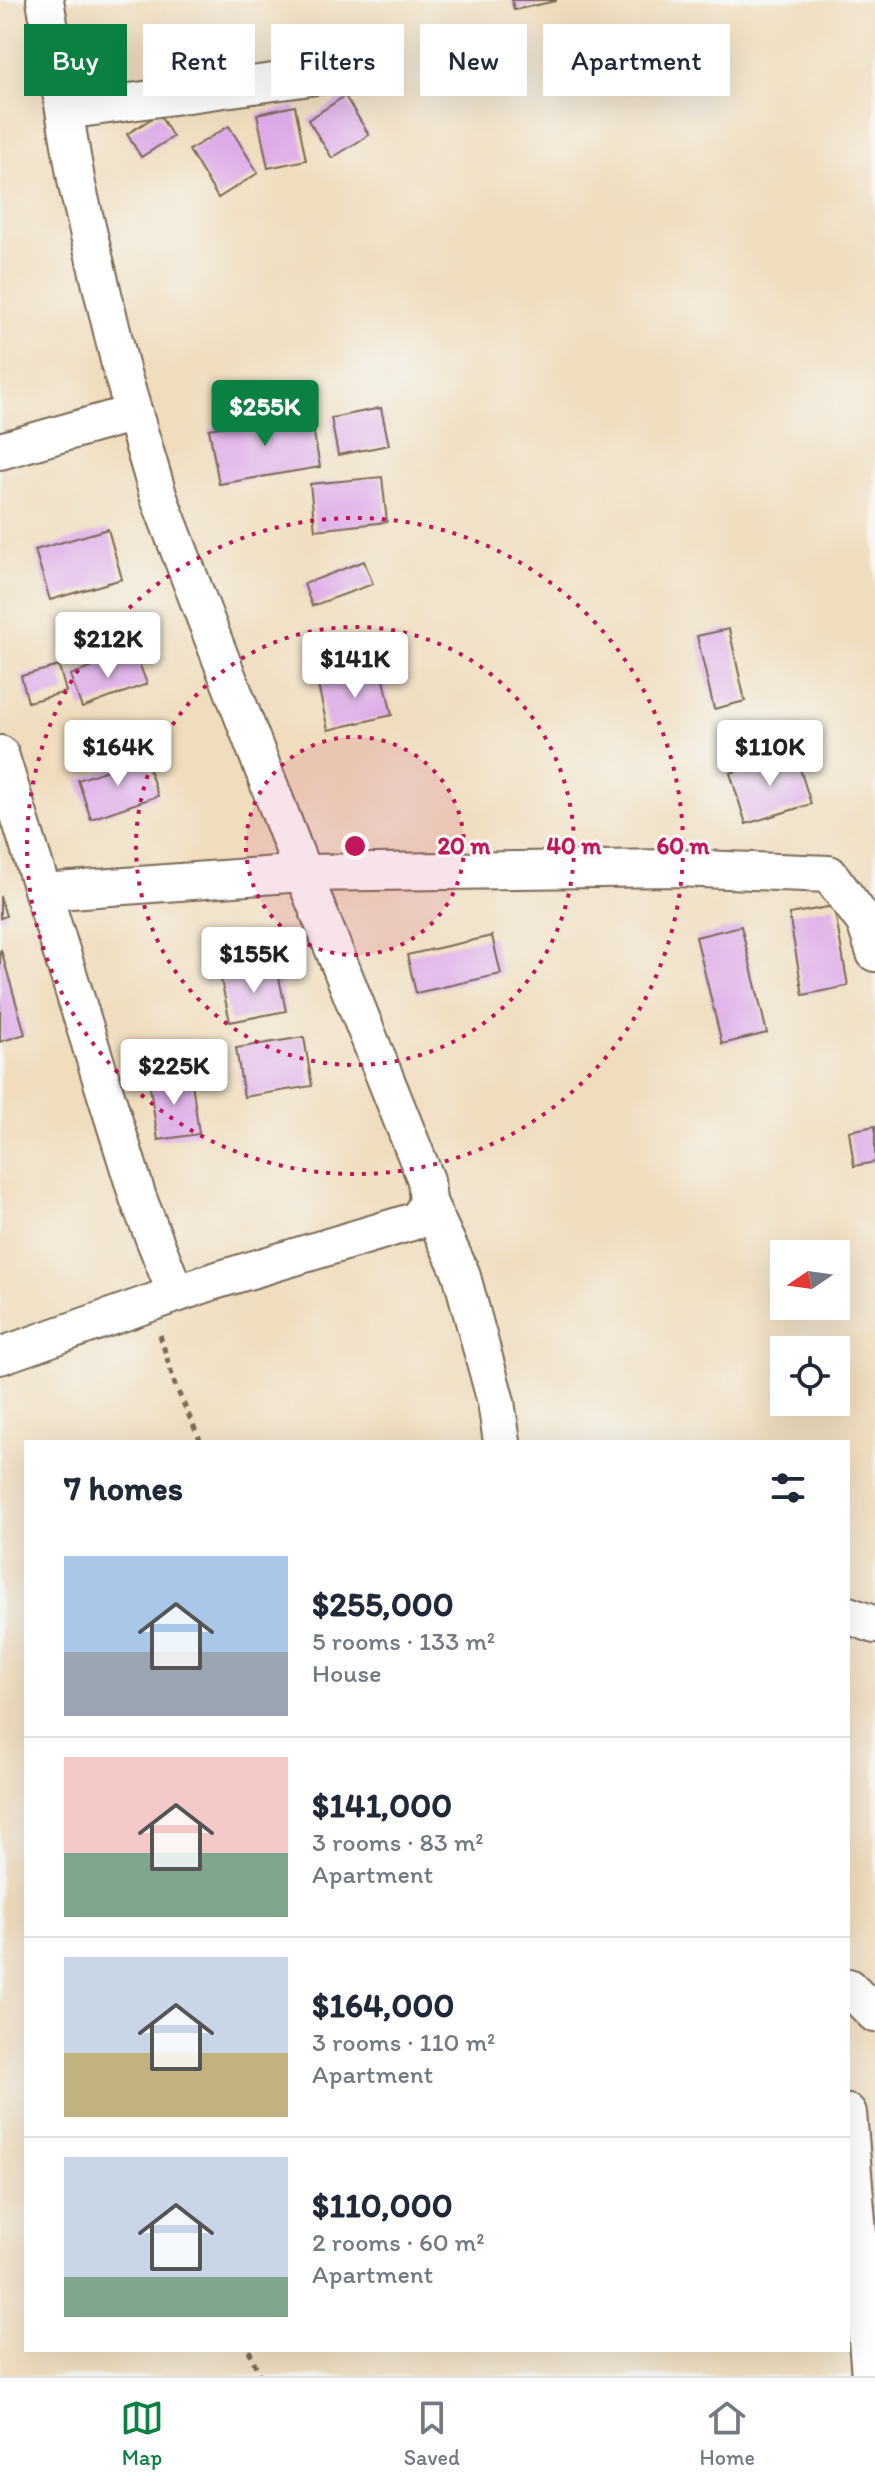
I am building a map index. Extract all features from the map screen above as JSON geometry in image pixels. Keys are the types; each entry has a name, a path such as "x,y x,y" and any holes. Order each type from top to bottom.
{"street":[{"path":"45,0 77,185 134,413 159,498 303,873 426,1180 428,1202 461,1273 496,1402 502,1440"},
{"path":"65,111 271,82"},
{"path":"0,451 134,413"},
{"path":"0,754 138,1198 164,1299"},
{"path":"43,892 303,873 675,868 829,874 865,922 875,953"},
{"path":"0,1356 164,1299 418,1220 428,1202"},
{"path":"850,1616 875,1625"},
{"path":"850,1989 875,2014"},
{"path":"850,2137 870,2376"}],"path":[{"path":"164,1299 175,1385 200,1440"},
{"path":"250,2352 260,2376"}],"building":[{"path":"512,0 556,0 556,1 514,10"},
{"path":"345,96 369,135 332,158 308,120"},
{"path":"295,106 306,160 268,168 257,114"},
{"path":"159,114 173,137 141,157 127,134"},
{"path":"229,126 258,173 218,198 189,150"},
{"path":"381,408 389,445 338,455 331,418"},
{"path":"310,411 320,467 219,484 209,429"},
{"path":"382,477 387,522 315,530 310,484"},
{"path":"108,529 122,579 50,600 35,550"},
{"path":"364,561 373,584 312,606 304,584"},
{"path":"729,629 745,701 714,709 697,636"},
{"path":"135,652 147,684 82,708 70,675"},
{"path":"59,666 66,692 28,702 21,676"},
{"path":"382,671 392,715 328,730 318,685"},
{"path":"795,753 811,804 746,824 730,773"},
{"path":"145,757 158,796 91,819 78,780"},
{"path":"0,896 6,916 0,918"},
{"path":"834,906 848,986 803,995 789,914"},
{"path":"741,926 767,1033 722,1044 696,937"},
{"path":"492,936 501,974 416,993 407,955"},
{"path":"0,951 25,1034 0,1042"},
{"path":"277,968 286,1011 230,1022 221,980"},
{"path":"304,1037 312,1086 244,1097 236,1048"},
{"path":"191,1075 199,1134 158,1140 149,1081"},
{"path":"875,1126 875,1162 854,1166 849,1131"}]}
